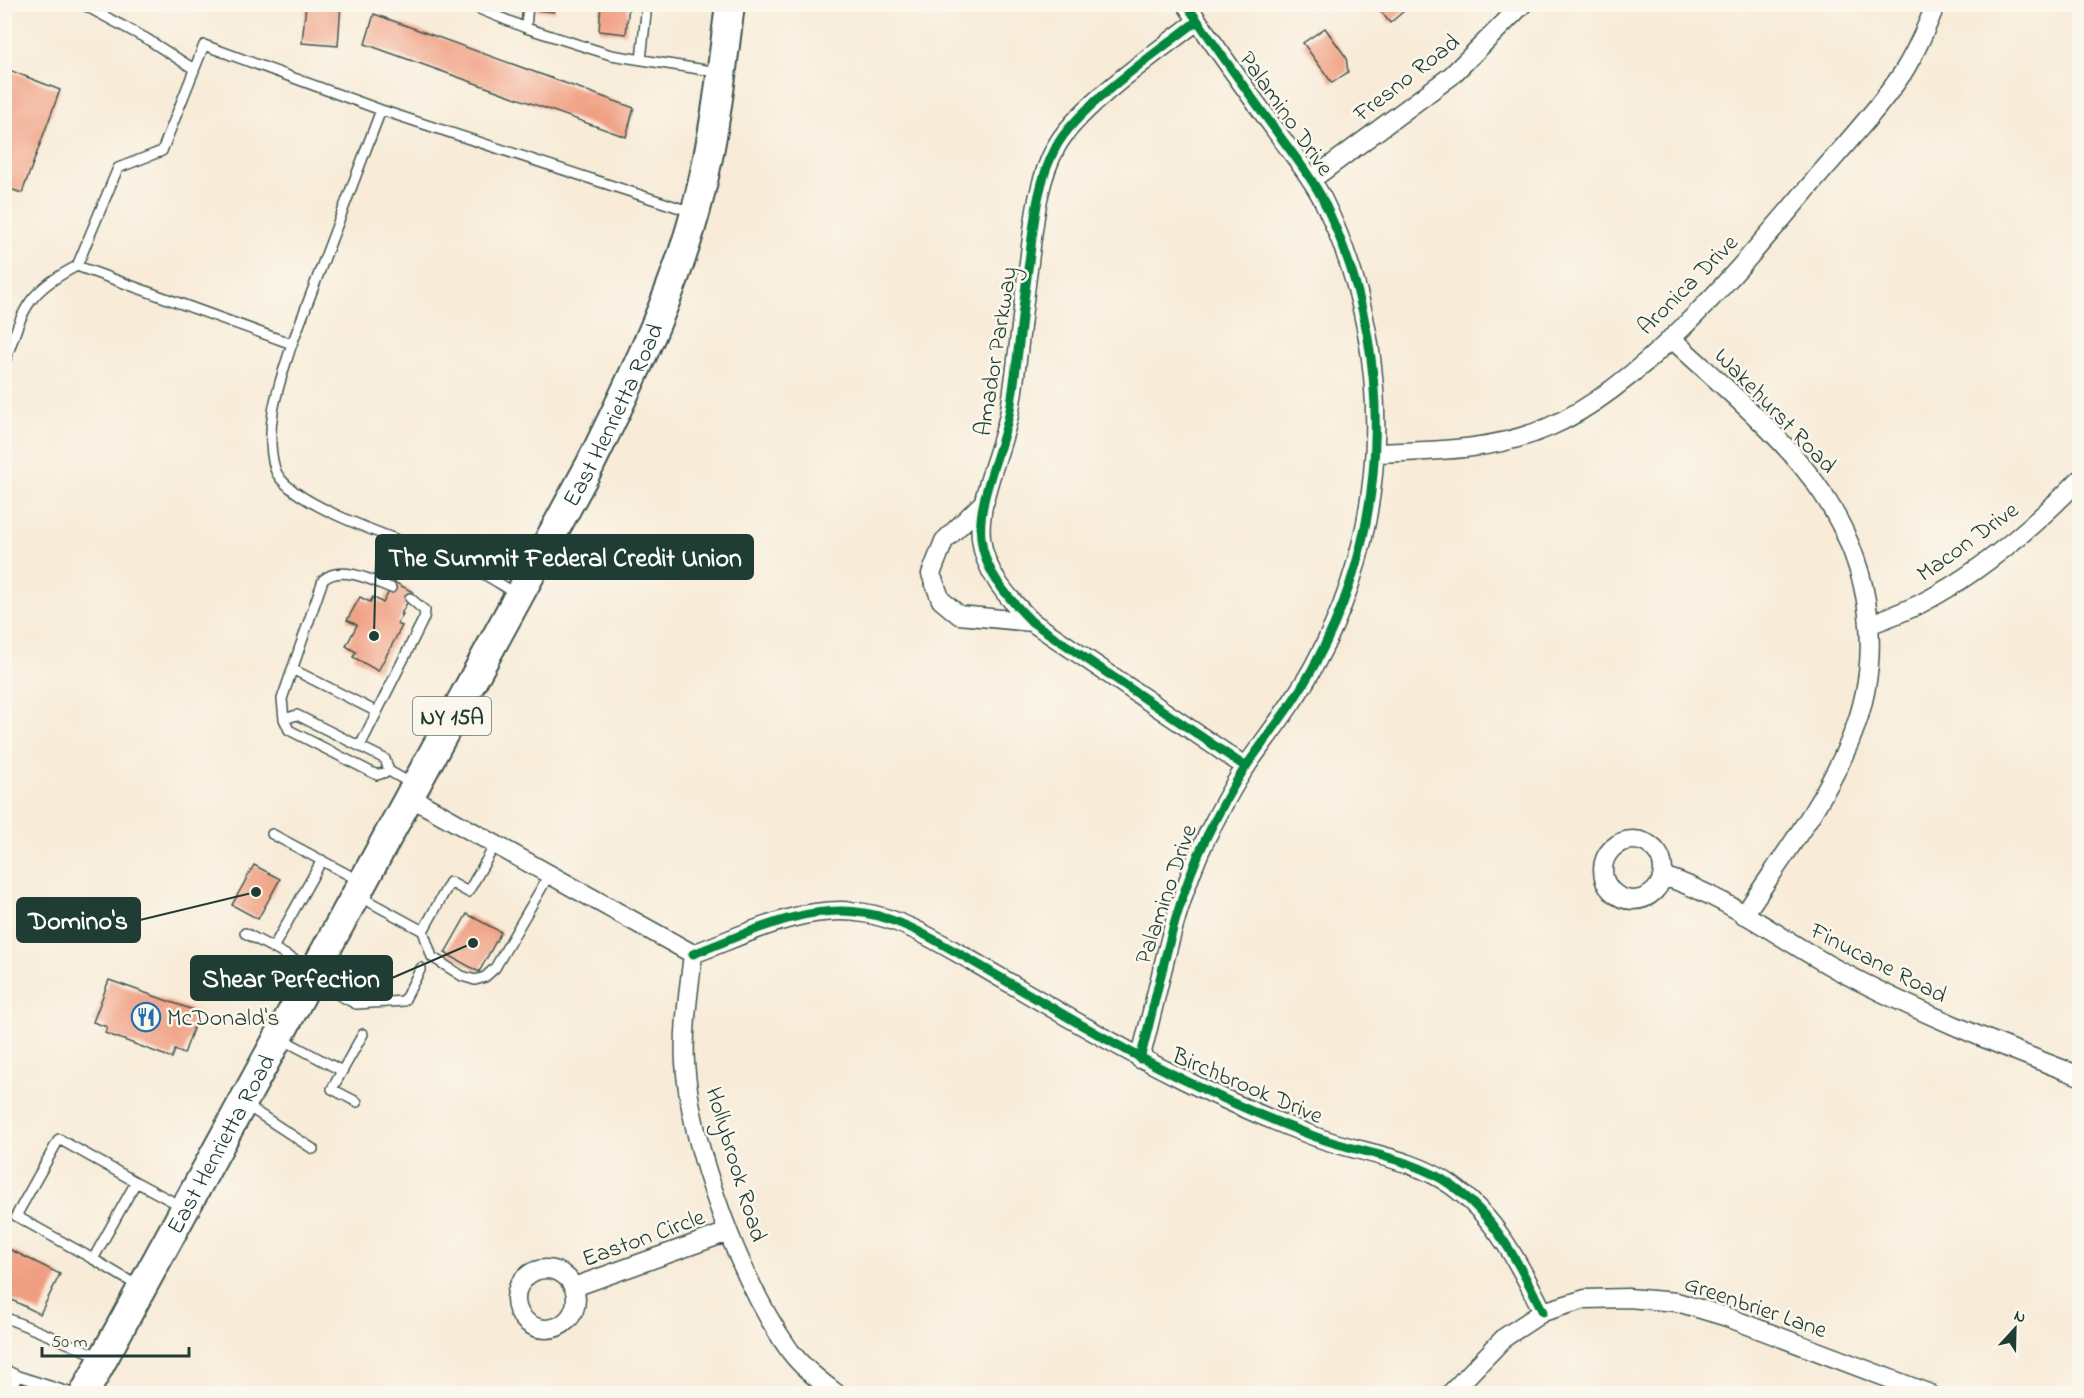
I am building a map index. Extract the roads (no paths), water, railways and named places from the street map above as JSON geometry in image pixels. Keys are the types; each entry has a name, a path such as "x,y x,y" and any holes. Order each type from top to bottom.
{"main road":[{"name":"East Henrietta Road","path":"84,1394 140,1287 590,465 632,378 670,287 694,213 717,120 730,4"}],"street":[{"name":"Palamino Drive","path":"1140,1059 1177,919 1194,867 1228,795 1301,690 1338,616 1354,574 1368,524 1375,453 1372,374 1353,274 1322,198 1186,4"},
{"name":"Fresno Road","path":"1311,180 1451,76 1523,4"},
{"name":"Aronica Drive","path":"1375,453 1461,449 1499,443 1550,427 1600,398 1671,338 1761,244 1881,103 1914,53 1936,4"},
{"name":"Amador Parkway","path":"1197,21 1100,99 1075,122 1056,146 1044,176 1035,213 1010,412 985,501 980,537 992,572 1014,605 1032,622 1246,767"},
{"name":"Wakehurst Road","path":"1671,338 1794,457 1823,494 1854,560 1871,624 1867,687 1850,742 1832,780 1744,915"},
{"name":"Macon Drive","path":"1871,624 1919,605 1968,574 2015,540 2079,479"},
{"name":"Amador Parkway","path":"985,501 944,542 931,574 941,600 960,615 1032,622"},
{"path":"411,791 495,844 693,954"},
{"name":"Finucane Road","path":"1663,876 1713,896 1804,952 1886,996 1982,1039 2079,1076"},
{"name":"Birchbrook Drive","path":"693,954 784,920 816,912 844,910 889,918 934,939 1140,1059 1194,1087 1313,1136 1383,1156 1431,1174 1451,1185 1482,1214 1501,1236 1522,1270 1543,1312"},
{"name":"Hollybrook Road","path":"693,954 686,1024 688,1092 728,1232 760,1299 791,1351 813,1376 837,1394"},
{"name":"Easton Circle","path":"574,1287 728,1232"},
{"name":"Greenbrier Lane","path":"1450,1394 1505,1337 1543,1312 1585,1299 1628,1298 1677,1302 1727,1317 1930,1394"}],"lane":[{"path":"82,4 147,39 194,69"},
{"path":"466,4 526,28 611,55 722,72"},
{"path":"526,28 528,4"},
{"path":"641,60 647,4"},
{"path":"5,363 31,297 54,278 78,266 118,168 162,150 204,45 381,110 694,213"},
{"path":"381,110 292,345 275,397 271,440 275,471 286,486 315,506 471,567 519,595"},
{"path":"78,266 292,345"},
{"path":"389,771 377,775 289,730 284,719 282,699 323,580 328,574 367,577 390,588"},
{"path":"360,746 424,618 425,611 410,598"},
{"path":"292,669 377,712"},
{"path":"284,719 297,715 385,759 389,771 411,791"},
{"path":"272,834 322,860 358,888 423,931 432,957 462,976 475,980 485,977 495,968 549,875"},
{"path":"423,931 450,882 468,892 495,844"},
{"path":"273,948 322,860"},
{"path":"245,933 273,948 356,1004 404,1001 421,968"},
{"path":"357,1102 332,1089 363,1034"},
{"path":"278,1036 342,1071"},
{"path":"242,1103 313,1149"},
{"path":"140,1287 16,1216 59,1139 185,1208"},
{"path":"93,1259 136,1182"},
{"path":"4,1317 103,1358"},
{"path":"4,1370 75,1394"},
{"path":"8,1394 18,1376"}],"place":[{"name":"The Summit Federal Credit Union","path":"374,636"},
{"name":"Domino's","path":"256,892"},
{"name":"Shear Perfection","path":"473,943"},
{"name":"McDonald's","path":"146,1017"}]}
